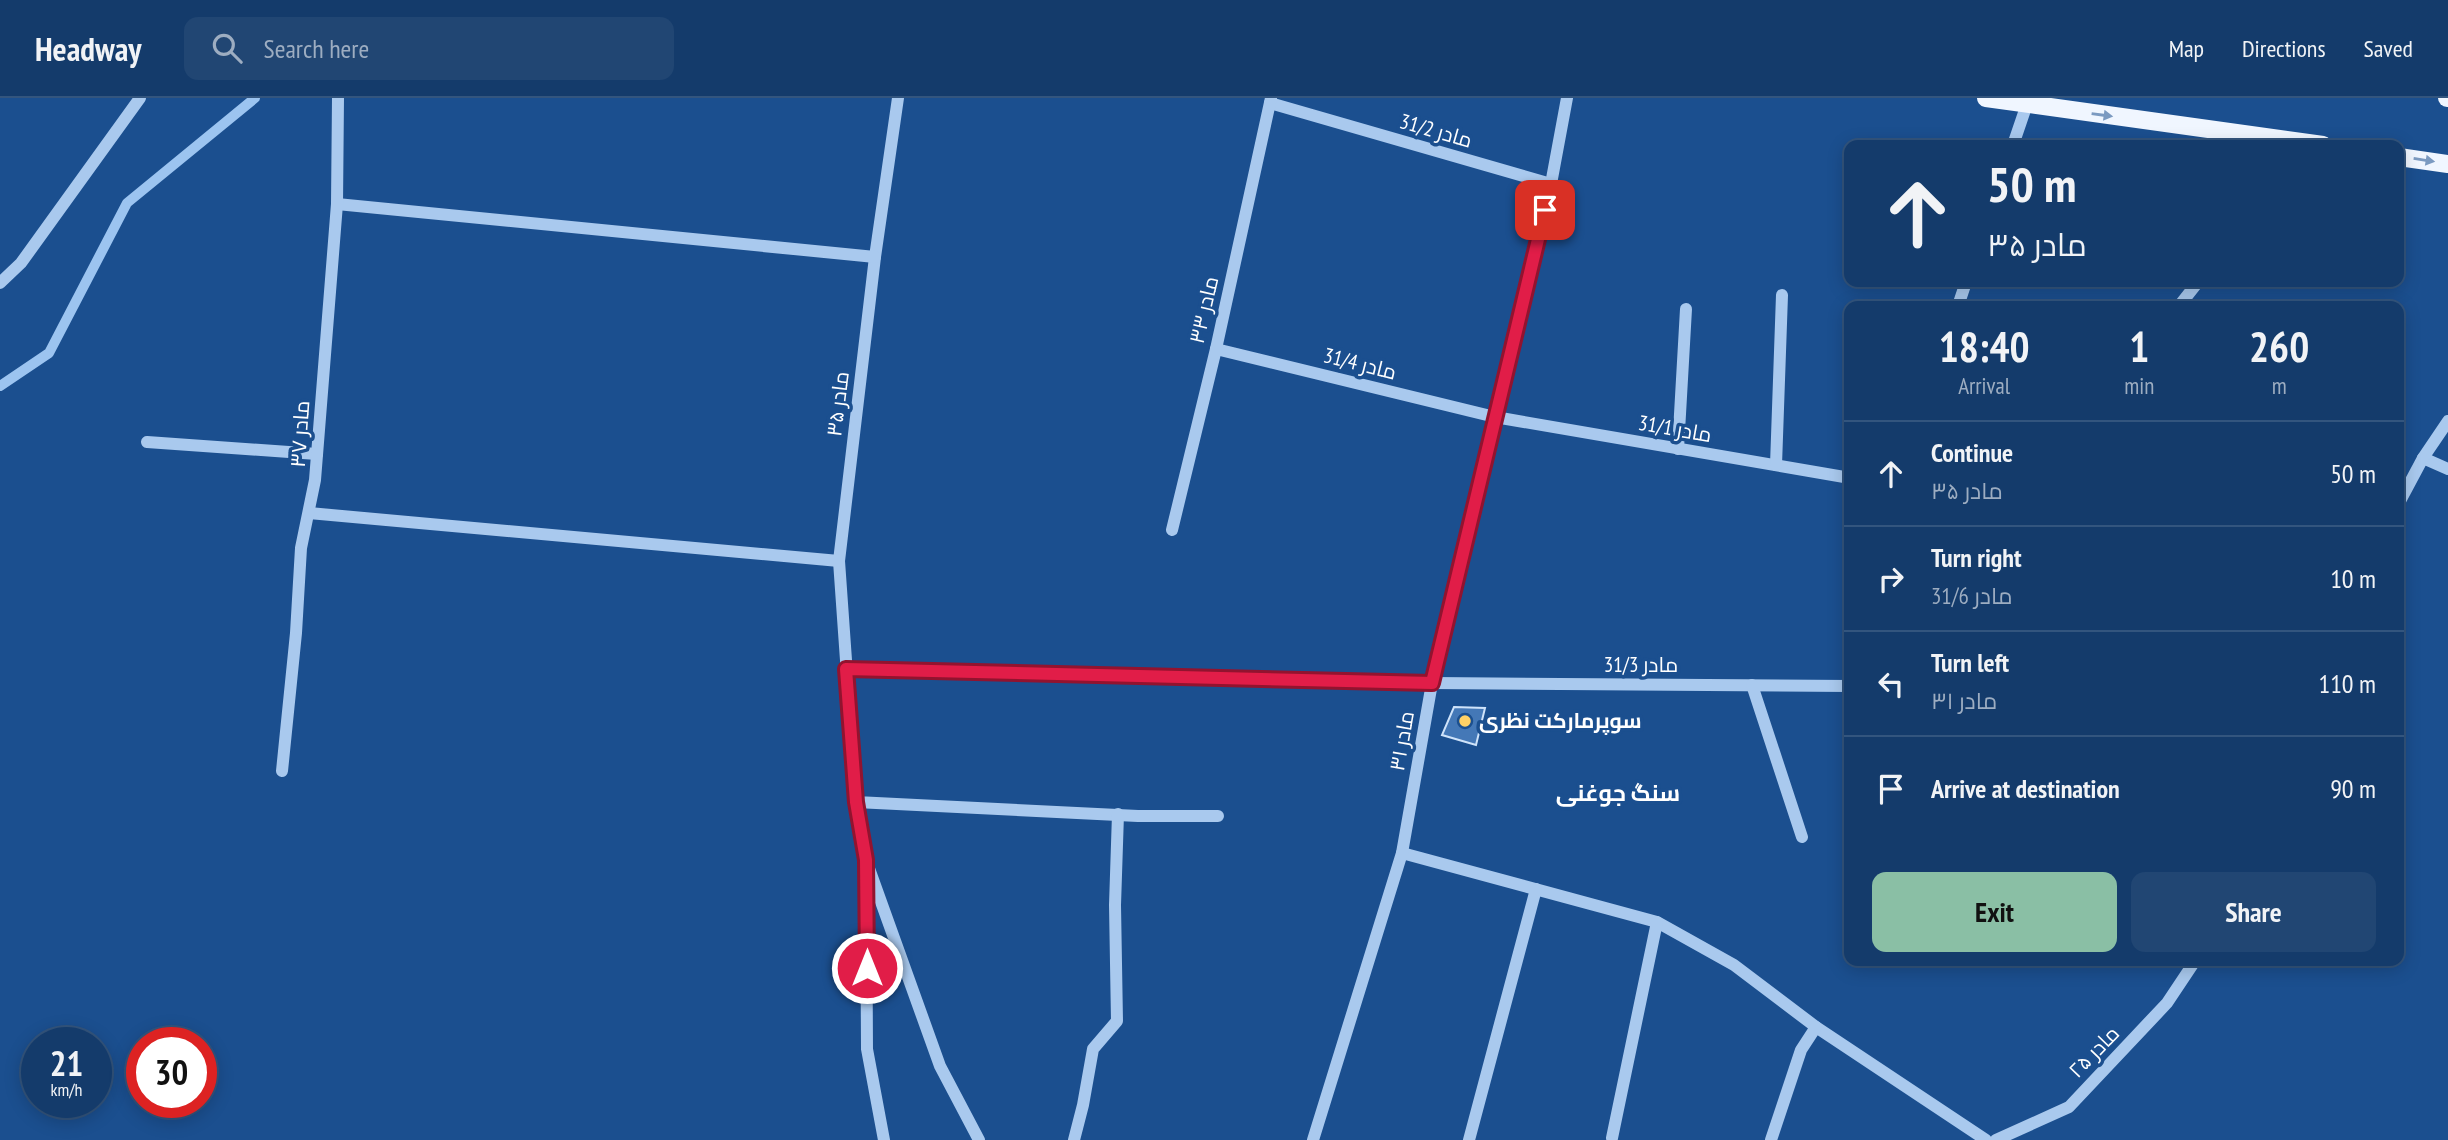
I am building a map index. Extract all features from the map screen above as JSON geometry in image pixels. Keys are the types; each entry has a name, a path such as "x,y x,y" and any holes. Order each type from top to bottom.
{"main road":[{"path":"1986,98 2287,140"},
{"path":"2404,157 2448,164"}],"street":[{"path":"0,283 21,263 139,98"},
{"name":"مادر ۳۷","path":"282,771 296,633 301,548 316,480 337,204 338,98"},
{"name":"مادر ۳۵","path":"866,860 856,802 839,561 875,257 898,98"},
{"name":"مادر ۳۱","path":"1313,1140 1402,853 1432,683 1551,184 1567,98"},
{"name":"مادر 31/2","path":"1270,101 1551,184"},
{"name":"مادر ۳۳","path":"1172,530 1216,349 1270,101"},
{"path":"2015,140 2026,104"},
{"path":"337,204 875,257"},
{"path":"1776,465 1782,295"},
{"path":"1678,449 1686,309"},
{"name":"مادر 31/4","path":"1216,349 1494,417"},
{"name":"مادر 31/1","path":"1494,417 1844,477"},
{"path":"2404,494 2423,458 2448,421"},
{"path":"147,442 317,454"},
{"path":"2423,458 2448,469"},
{"path":"309,513 839,561"},
{"name":"مادر 31/3","path":"846,669 1432,683 1844,686"},
{"path":"1752,685 1802,837"},
{"path":"856,802 1218,816"},
{"path":"1074,1140 1093,1049 1117,1021 1115,905 1118,814"},
{"path":"1402,853 1657,922 1734,965 1816,1027 1986,1140"},
{"path":"866,860 867,1049 884,1140"},
{"path":"866,860 940,1066 979,1140"},
{"path":"1469,1140 1536,889"},
{"path":"1612,1138 1657,922"},
{"name":"مادر ۲۵","path":"1996,1140 2069,1107 2167,1003 2192,966"},
{"path":"1770,1140 1801,1050 1816,1027"}],"building":[{"name":"سوپرمارکت نظری","path":"1454,707 1485,708 1476,745 1442,735"}],"waterway":[{"path":"0,386 49,353 127,203 255,98"}],"place":[{"name":"سوپرمارکت نظری","path":"1465,721"}],"district":[{"name":"سنگ جوغنی","path":"1618,793"}],"route":[{"path":"867,968 866,860 856,802 846,669 1432,683 1545,210"}]}
